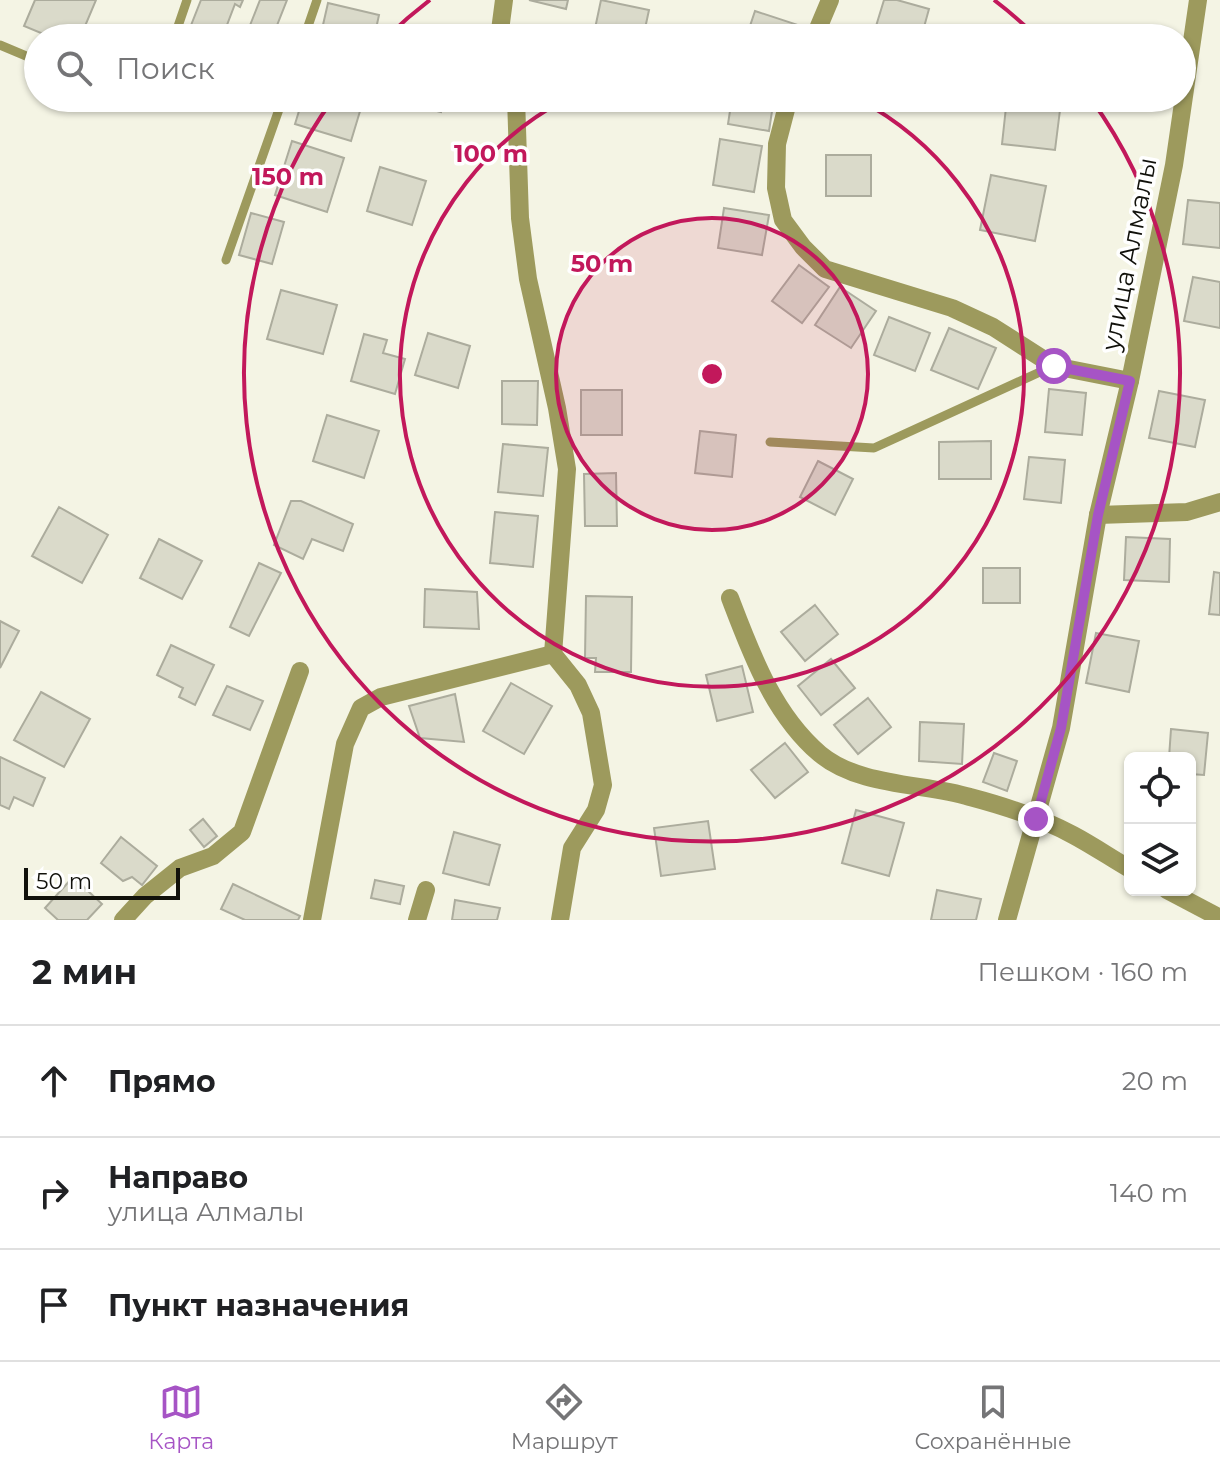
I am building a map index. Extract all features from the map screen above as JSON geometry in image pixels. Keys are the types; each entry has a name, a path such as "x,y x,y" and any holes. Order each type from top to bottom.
{"street":[{"path":"501,24 504,0"},
{"path":"820,24 830,0"},
{"name":"улица Алмалы","path":"1195,24 1198,0"},
{"path":"516,112 520,218 528,279 557,408 567,469 553,654 578,685 591,713 603,785 596,810 572,848 560,920"},
{"path":"785,112 777,144 776,188 783,220 825,269 952,308 993,327 1054,366 1130,381"},
{"name":"улица Алмалы","path":"1007,920 1061,728 1098,515 1130,381 1174,165 1182,112"},
{"path":"1098,515 1187,512 1220,502"},
{"path":"730,598 755,664 790,720 821,755 852,771 882,780 968,796 1036,819 1072,834 1124,865"},
{"path":"312,920 345,744 361,708 381,697 553,654"},
{"path":"123,920 145,896 180,868 213,856 242,832 300,671"},
{"path":"417,920 426,890"},
{"path":"1178,896 1220,918"}],"lane":[{"path":"179,24 187,0"},
{"path":"309,24 317,0"},
{"path":"0,45 24,55"},
{"path":"226,260 278,112"},
{"path":"770,442 874,448 1054,366"}],"building":[{"path":"35,0 96,0 86,24 25,24"},
{"path":"201,0 243,0 240,7 235,4 227,24 192,24"},
{"path":"260,0 287,0 278,24 251,24"},
{"path":"529,0 568,0 566,9"},
{"path":"601,0 649,10 646,24 596,24"},
{"path":"884,0 897,0 929,9 925,24 877,24"},
{"path":"328,3 379,15 377,24 323,24"},
{"path":"755,11 795,24 751,24"},
{"path":"299,112 360,112 351,141 295,124"},
{"path":"730,112 772,112 769,131 728,124"},
{"path":"1005,112 1060,112 1055,150 1002,144"},
{"path":"720,139 762,146 754,192 713,185"},
{"path":"292,141 344,158 327,212 275,195"},
{"path":"826,155 871,155 871,196 826,196"},
{"path":"380,167 426,181 412,225 367,211"},
{"path":"991,175 1046,186 1035,241 980,230"},
{"path":"1188,200 1220,203 1220,248 1183,244"},
{"path":"724,208 769,215 762,255 718,248"},
{"path":"251,213 284,222 272,264 239,255"},
{"path":"799,265 829,287 802,323 772,301"},
{"path":"1193,277 1220,282 1220,328 1184,321"},
{"path":"840,287 876,311 851,348 815,325"},
{"path":"281,290 337,305 323,354 267,339"},
{"path":"889,317 930,333 915,371 874,355"},
{"path":"949,328 996,348 978,389 931,370"},
{"path":"428,333 470,346 458,388 415,375"},
{"path":"364,334 387,340 383,353 405,359 395,394 351,381"},
{"path":"502,381 538,381 537,425 502,424"},
{"path":"1049,389 1086,393 1082,435 1045,432"},
{"path":"581,390 622,390 622,435 581,435"},
{"path":"1159,391 1205,400 1195,447 1149,438"},
{"path":"327,415 379,431 364,478 313,461"},
{"path":"700,431 736,435 732,477 695,473"},
{"path":"991,441 991,479 939,479 939,442"},
{"path":"503,444 548,448 543,496 498,492"},
{"path":"1029,457 1065,460 1061,503 1024,499"},
{"path":"818,461 853,479 835,515 800,497"},
{"path":"616,473 617,526 585,526 584,474"},
{"path":"291,501 301,501 353,524 343,551 312,539 303,559 274,545"},
{"path":"59,507 108,535 82,583 32,556"},
{"path":"495,512 538,516 533,567 490,563"},
{"path":"1126,537 1170,539 1169,582 1124,580"},
{"path":"159,539 202,561 182,599 140,578"},
{"path":"259,563 281,573 249,636 230,627"},
{"path":"983,568 1020,568 1020,603 983,603"},
{"path":"1214,572 1220,573 1220,615 1209,614"},
{"path":"425,589 477,592 479,629 424,627"},
{"path":"586,596 632,597 631,672 595,672 596,658 585,658"},
{"path":"815,605 838,634 805,661 781,632"},
{"path":"0,621 19,631 0,668"},
{"path":"1096,633 1139,641 1129,692 1086,683"},
{"path":"171,645 214,665 195,705 179,697 183,688 157,675"},
{"path":"831,659 855,688 821,715 798,686"},
{"path":"742,666 753,712 717,721 706,675"},
{"path":"511,683 552,706 524,754 483,731"},
{"path":"227,686 263,701 250,730 213,715"},
{"path":"41,692 90,719 64,767 14,740"},
{"path":"455,694 464,742 420,738 409,706"},
{"path":"868,698 891,727 858,754 834,725"},
{"path":"920,722 964,724 962,764 919,761"},
{"path":"1171,729 1208,733 1204,775 1196,774 1196,752 1169,752"},
{"path":"785,743 808,772 775,798 751,770"},
{"path":"994,753 1017,761 1007,791 983,782"},
{"path":"0,757 45,778 33,806 14,797 9,809 0,805"},
{"path":"856,810 904,823 889,876 842,863"},
{"path":"203,819 217,836 204,847 190,830"},
{"path":"708,821 715,869 661,876 654,828"},
{"path":"454,832 500,845 489,885 443,873"},
{"path":"121,837 157,866 142,885 132,877 123,881 101,863"},
{"path":"73,877 102,904 87,920 58,920 45,908"},
{"path":"375,880 404,886 400,904 371,898"},
{"path":"233,884 300,916 298,920 245,920 221,909"},
{"path":"937,890 981,899 976,920 931,920"},
{"path":"455,900 500,908 497,920 452,920"}],"route":[{"path":"1036,819 1061,728 1098,515 1130,381 1054,366"}]}
